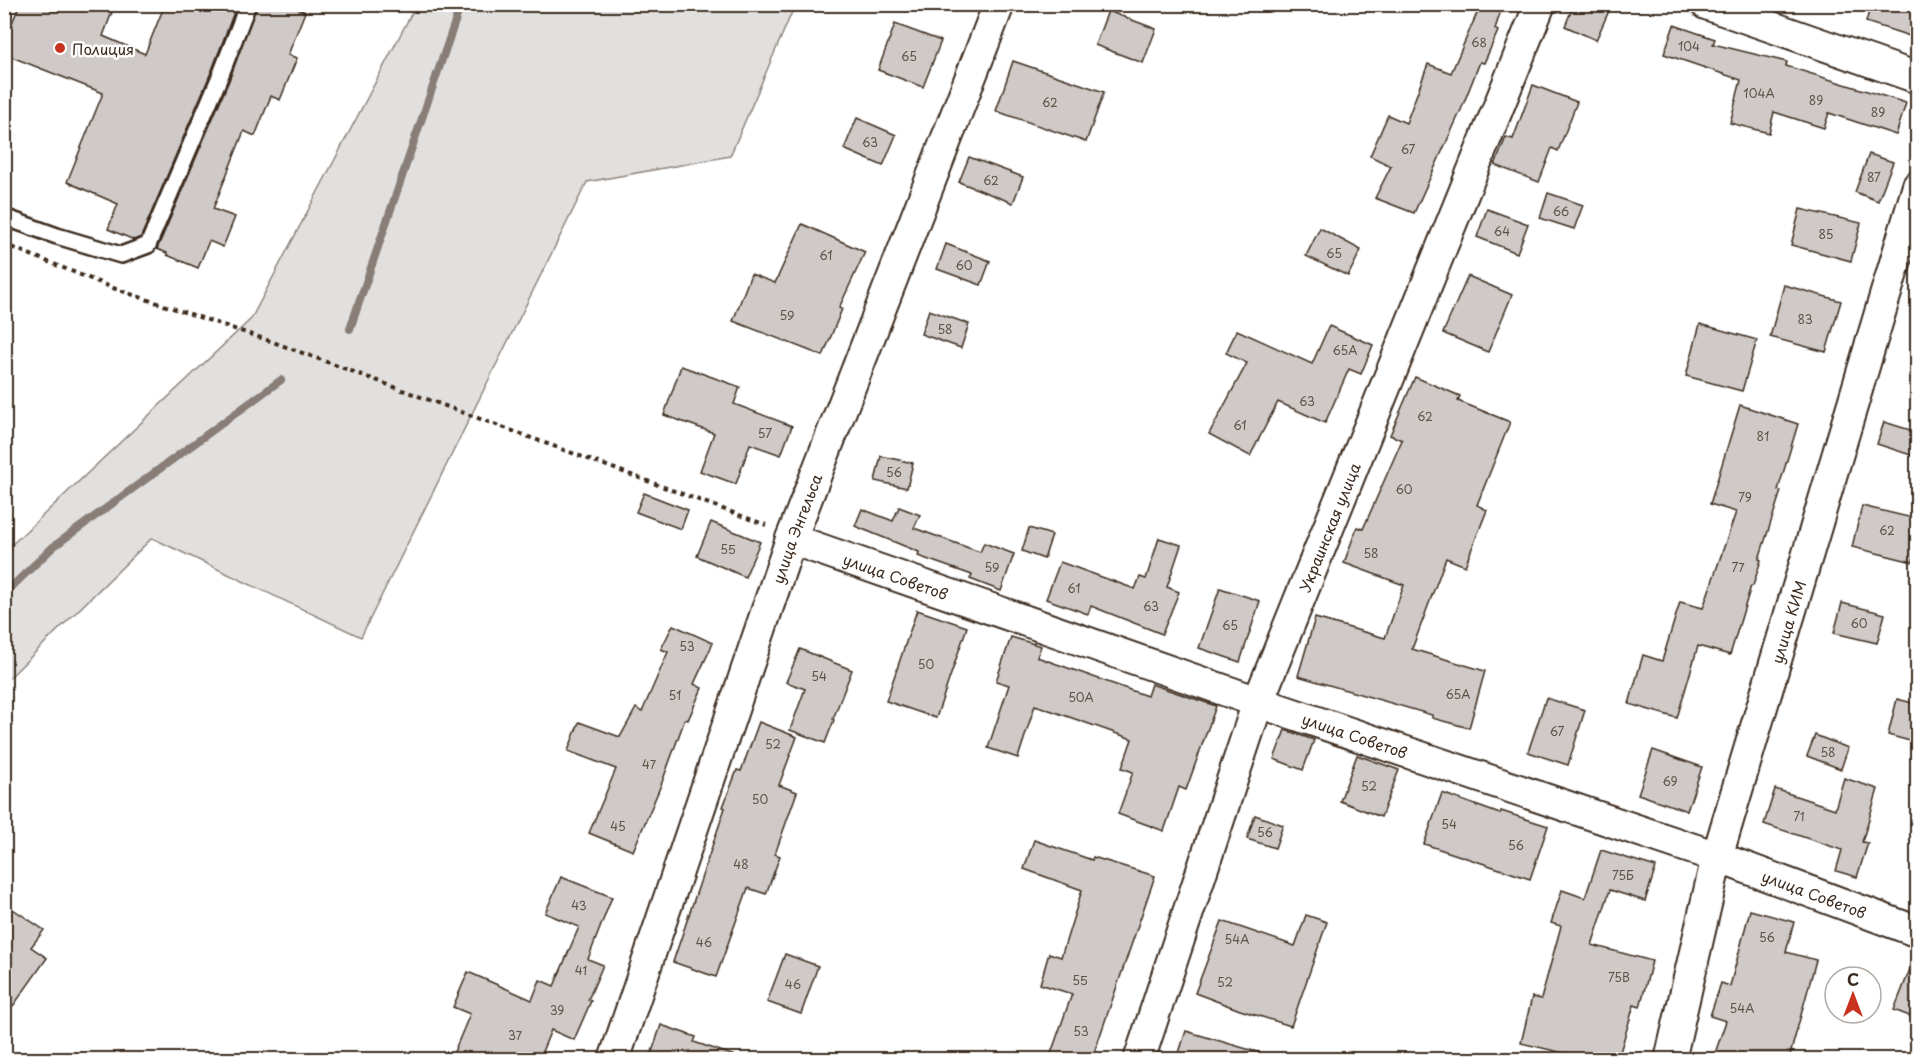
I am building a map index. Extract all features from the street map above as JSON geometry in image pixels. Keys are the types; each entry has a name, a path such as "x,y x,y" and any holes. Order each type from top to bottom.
{"street":[{"name":"улица Энгельса","path":"614,1059 791,539 999,4"},
{"name":"Украинская улица","path":"1139,1059 1258,702 1540,4"},
{"path":"1706,4 1917,78"},
{"name":"улица КИМ","path":"1670,1059 1718,857 1917,186"},
{"name":"улица Советов","path":"791,539 1258,702 1718,857 1917,932"}],"lane":[{"path":"4,218 121,255 148,245 248,4"}],"path":[{"path":"4,244 113,288 273,342 780,530 791,539"}],"shaded area":[{"path":"416,5 795,5 730,156 587,182 361,637 152,538 5,682 5,551 251,319"}],"building":[{"path":"20,4 115,4 103,36 145,54 165,4 237,4 212,70 141,237 134,240 108,229 118,204 67,182 103,93 4,54 4,42"},
{"path":"257,4 287,4 305,12 288,55 297,58 280,100 271,96 255,136 244,131 213,209 235,217 223,247 209,241 198,268 157,249 230,78"},
{"path":"1481,4 1503,4 1495,29 1498,31 1484,63 1480,62 1461,110 1414,213 1375,198 1391,166 1370,156 1388,115 1406,123 1428,64 1451,73"},
{"path":"1574,4 1612,4 1596,40 1565,26"},
{"path":"1871,4 1917,4 1917,24 1913,37 1866,22"},
{"path":"1108,11 1156,29 1143,63 1095,45"},
{"path":"895,24 941,41 923,87 878,70"},
{"path":"1674,25 1715,39 1713,44 1787,62 1786,66 1906,103 1896,135 1829,113 1824,128 1774,112 1769,133 1730,123 1741,80 1664,54"},
{"path":"1013,61 1104,92 1086,142 996,111"},
{"path":"1533,85 1577,102 1558,151 1552,148 1539,182 1495,165 1506,137 1513,139"},
{"path":"857,118 896,135 883,166 844,149"},
{"path":"1869,154 1893,162 1878,201 1855,192"},
{"path":"969,157 1023,177 1013,203 959,182"},
{"path":"1548,193 1583,205 1574,229 1540,218"},
{"path":"1487,209 1528,224 1517,253 1477,237"},
{"path":"1800,209 1861,223 1851,261 1791,245"},
{"path":"802,224 865,252 839,308 842,309 823,356 733,321 751,274 775,283"},
{"path":"1320,228 1361,250 1348,276 1306,256"},
{"path":"946,244 990,261 981,285 937,269"},
{"path":"1468,276 1512,295 1488,352 1443,333"},
{"path":"1784,285 1841,301 1826,352 1770,337"},
{"path":"929,310 969,324 961,348 921,334"},
{"path":"1700,324 1757,340 1742,391 1686,376"},
{"path":"1329,326 1373,345 1361,374 1349,369 1325,423 1278,402 1250,456 1209,434 1247,363 1226,353 1237,330 1312,364"},
{"path":"681,366 740,387 734,404 792,426 781,455 750,444 736,484 700,471 714,433 664,415"},
{"path":"1415,377 1460,396 1458,401 1510,422 1477,505 1487,510 1465,566 1446,558 1412,649 1485,671 1469,728 1298,676 1315,618 1385,638 1404,585 1344,563 1357,527 1363,529 1402,440 1390,435"},
{"path":"1740,405 1798,424 1778,490 1781,491 1759,559 1761,560 1730,655 1698,646 1677,718 1629,704 1643,655 1662,661 1680,602 1703,608 1736,512 1710,504"},
{"path":"1884,422 1917,432 1917,457 1877,444"},
{"path":"881,456 913,463 907,488 875,481"},
{"path":"644,493 688,510 681,529 636,512"},
{"path":"1862,506 1917,519 1917,541 1913,562 1852,547"},
{"path":"899,507 920,515 914,528 980,552 984,543 1014,554 1001,591 970,579 972,575 918,556 919,552 855,526 862,509 893,521"},
{"path":"711,522 760,542 745,577 697,556"},
{"path":"1029,528 1052,535 1044,559 1022,551"},
{"path":"1159,538 1181,545 1167,587 1179,592 1162,634 1091,606 1088,614 1046,599 1060,562 1135,589 1140,577 1146,579"},
{"path":"1220,588 1260,601 1240,662 1199,648"},
{"path":"1842,603 1885,614 1877,643 1834,633"},
{"path":"917,610 967,627 936,718 886,701"},
{"path":"673,625 713,643 694,684 702,688 688,720 685,719 661,785 633,851 589,833 616,769 568,751 579,722 620,737 636,708 642,712 668,652 661,649"},
{"path":"1011,637 1041,646 1037,657 1147,696 1151,684 1216,706 1186,790 1179,787 1164,831 1118,814 1133,772 1122,768 1132,739 1035,705 1018,758 988,748 1009,685 996,681"},
{"path":"800,649 852,670 825,743 790,730 805,689 786,682"},
{"path":"1546,698 1585,710 1568,765 1528,752"},
{"path":"1897,699 1917,704 1917,743 1888,735"},
{"path":"759,722 797,737 779,785 797,792 775,854 780,856 766,894 748,888 716,977 673,962 725,808 723,807 737,770 741,771"},
{"path":"1285,730 1314,740 1303,770 1274,759"},
{"path":"1815,735 1848,748 1841,769 1807,756"},
{"path":"1653,750 1702,767 1687,811 1638,794"},
{"path":"1357,755 1399,770 1381,817 1340,801"},
{"path":"1844,778 1878,789 1862,842 1868,843 1857,877 1836,871 1842,850 1764,824 1775,789 1835,809"},
{"path":"1442,793 1500,814 1501,811 1548,826 1530,879 1424,844"},
{"path":"1255,815 1283,825 1275,848 1247,839"},
{"path":"1034,840 1092,860 1093,857 1155,876 1092,1059 1049,1059 1072,994 1040,984 1049,953 1061,957 1082,890 1024,869"},
{"path":"1601,850 1656,867 1645,901 1610,890 1592,945 1652,961 1640,1007 1634,1005 1618,1059 1570,1059 1572,1055 1521,1043 1532,997 1541,999 1561,926 1551,923 1562,890 1585,898"},
{"path":"561,877 612,897 588,959 603,965 574,1040 551,1030 539,1059 451,1059 470,1014 453,1007 468,972 532,1000 540,980 554,986 579,927 545,913"},
{"path":"4,903 44,930 31,947 47,958 4,1019"},
{"path":"1750,910 1794,922 1786,952 1816,960 1789,1059 1713,1059 1726,1021 1710,1016 1721,983 1730,986"},
{"path":"1306,915 1327,922 1291,1026 1195,993 1222,921 1295,946"},
{"path":"785,954 818,966 801,1014 767,1002"},
{"path":"1917,954 1917,1019 1894,1010"},
{"path":"661,1025 696,1037 694,1042 735,1056 734,1059 664,1059 651,1055"},
{"path":"1186,1031 1264,1054 1263,1059 1177,1059"}],"waterway":[{"path":"350,329 461,4"},
{"path":"4,594 53,547 281,380"}],"place":[{"name":"Полиция","path":"60,48"}]}
